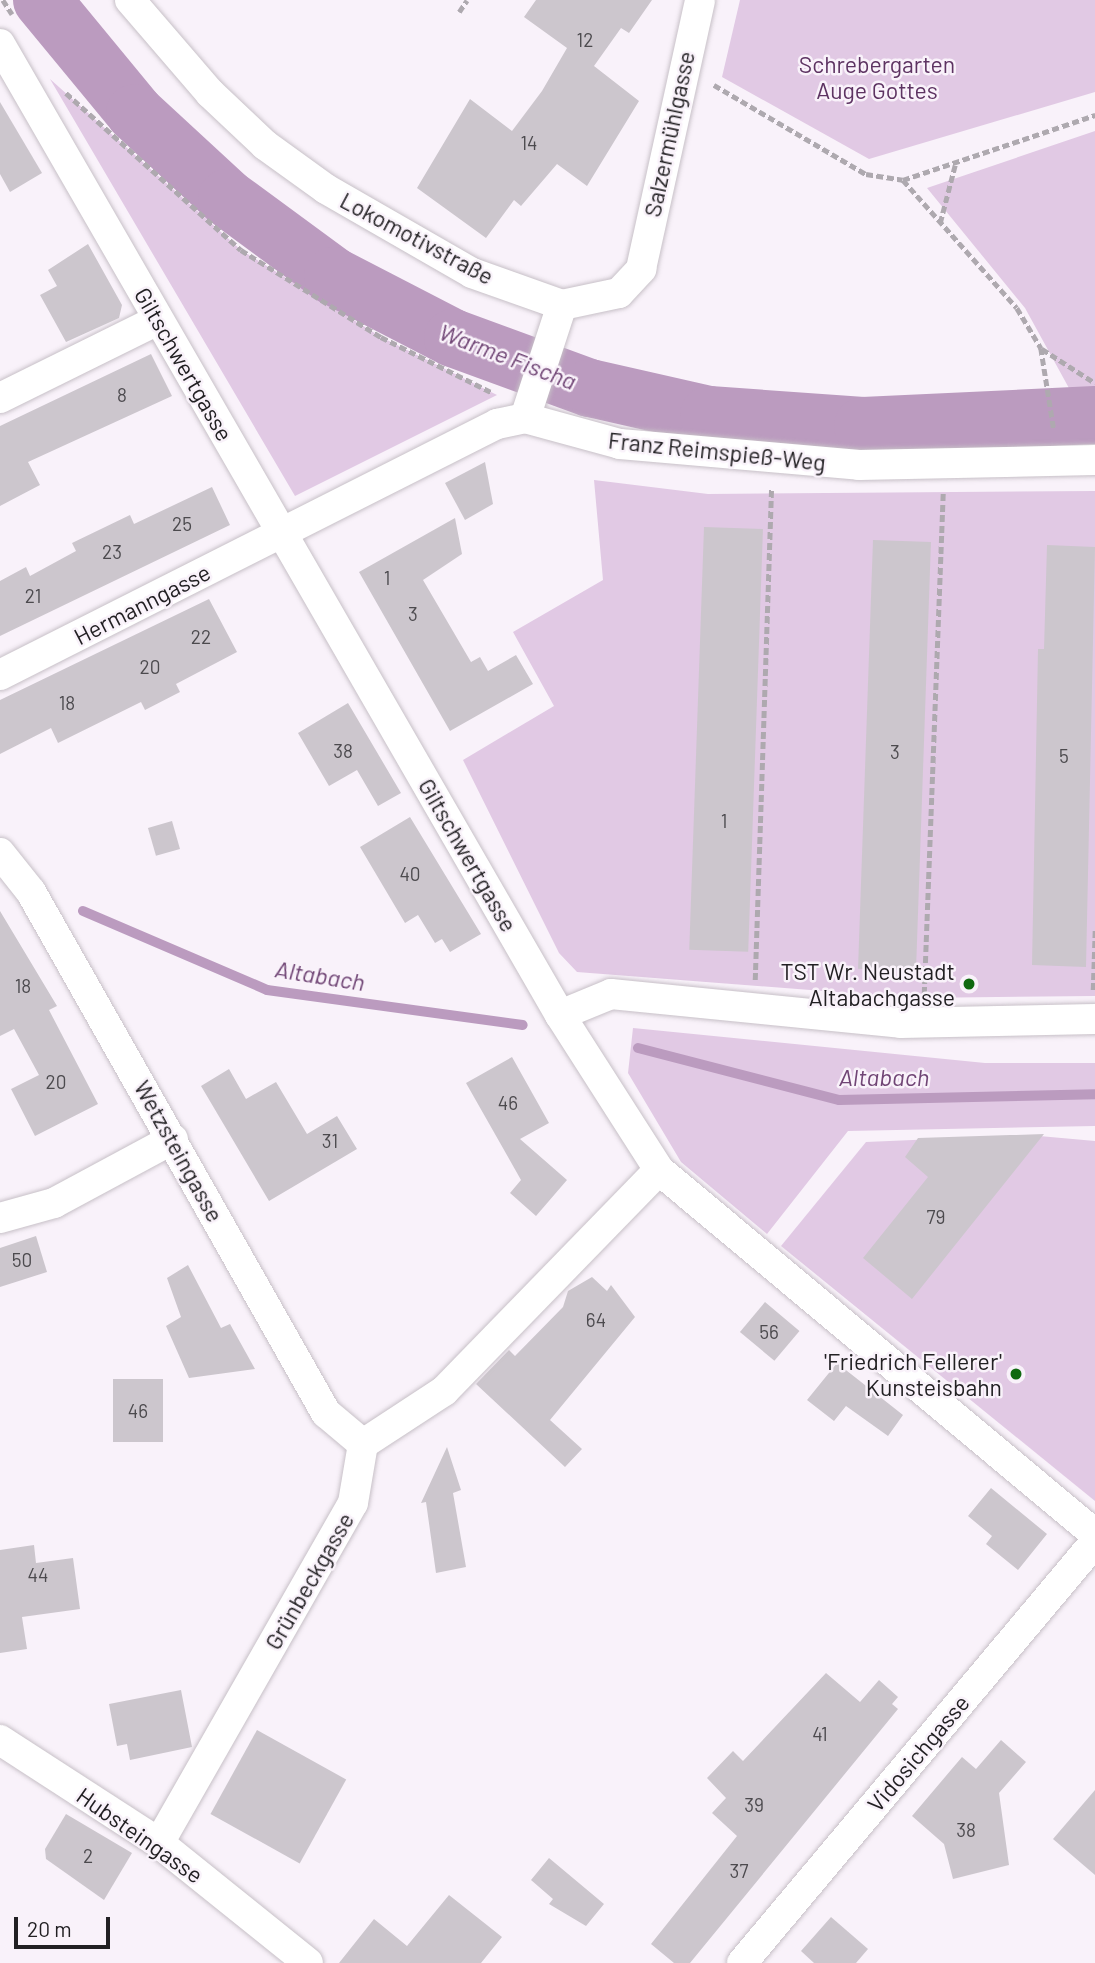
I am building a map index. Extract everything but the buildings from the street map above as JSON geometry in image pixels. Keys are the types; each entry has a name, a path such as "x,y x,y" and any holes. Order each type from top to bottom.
{"street":[{"name":"Lokomotivstraße","path":"130,0 210,93 265,145 326,189 472,273 562,305"},
{"name":"Salzermühlgasse","path":"562,305 619,293 641,269 683,66 700,0"},
{"name":"Giltschwertgasse","path":"8,33 158,320 284,532 560,1015 659,1170 1095,1534"},
{"path":"284,532 528,407 562,305"},
{"path":"0,398 158,320"},
{"name":"Franz Reimspieß-Weg","path":"528,407 620,444 772,458 944,464 1095,460"},
{"name":"Hermanngasse","path":"0,675 284,532"},
{"name":"Wetzsteingasse","path":"0,853 31,892 326,1413 363,1444"},
{"path":"560,1015 611,994 923,1023 1093,1019"},
{"path":"0,1218 54,1203 173,1139"},
{"path":"363,1444 444,1391 659,1170"},
{"name":"Grünbeckgasse","path":"159,1843 353,1503 363,1444"},
{"name":"Vidosichgasse","path":"742,1963 1095,1542"},
{"name":"Hubsteingasse","path":"0,1740 159,1843 308,1963"}],"path":[{"path":"3,0 8,33"},
{"path":"459,12 467,0"},
{"path":"683,66 866,174 903,180 1095,115"},
{"path":"60,88 241,250 381,337 497,395 528,407"},
{"path":"940,223 956,161"},
{"path":"903,180 1017,308 1041,348 1053,391 1055,443"},
{"path":"1041,348 1095,383"},
{"path":"754,1008 772,458"},
{"path":"923,1023 944,464"},
{"path":"1093,1019 1095,930"}],"green space":[{"name":"Schrebergarten Auge Gottes","path":"740,0 1095,0 1095,92 869,159 722,77"},
{"path":"50,79 241,250 381,337 497,395 295,496"},
{"path":"1095,131 1095,388 1070,390 1025,308 927,188"},
{"path":"594,480 708,494 1095,491 1095,996 914,998 577,972 559,953 463,760 554,706 513,632 603,580"},
{"path":"633,1028 985,1063 1095,1063 1095,1126 848,1131 767,1234 681,1162 628,1073"},
{"name":"'Friedrich Fellerer' Kunsteisbahn","path":"1028,1135 1095,1141 1095,1501 781,1246 866,1142"}],"waterway":[{"name":"Warme Fischa","path":"42,0 135,113 227,198 333,276 453,338 590,388 709,415 863,426 1095,415"},
{"name":"Altabach","path":"83,911 267,990 523,1025"},
{"name":"Altabach","path":"638,1048 839,1100 1095,1094"}],"place":[{"name":"TST Wr. Neustadt Altabachgasse","path":"969,984"},
{"name":"'Friedrich Fellerer' Kunsteisbahn","path":"1016,1374"}]}
